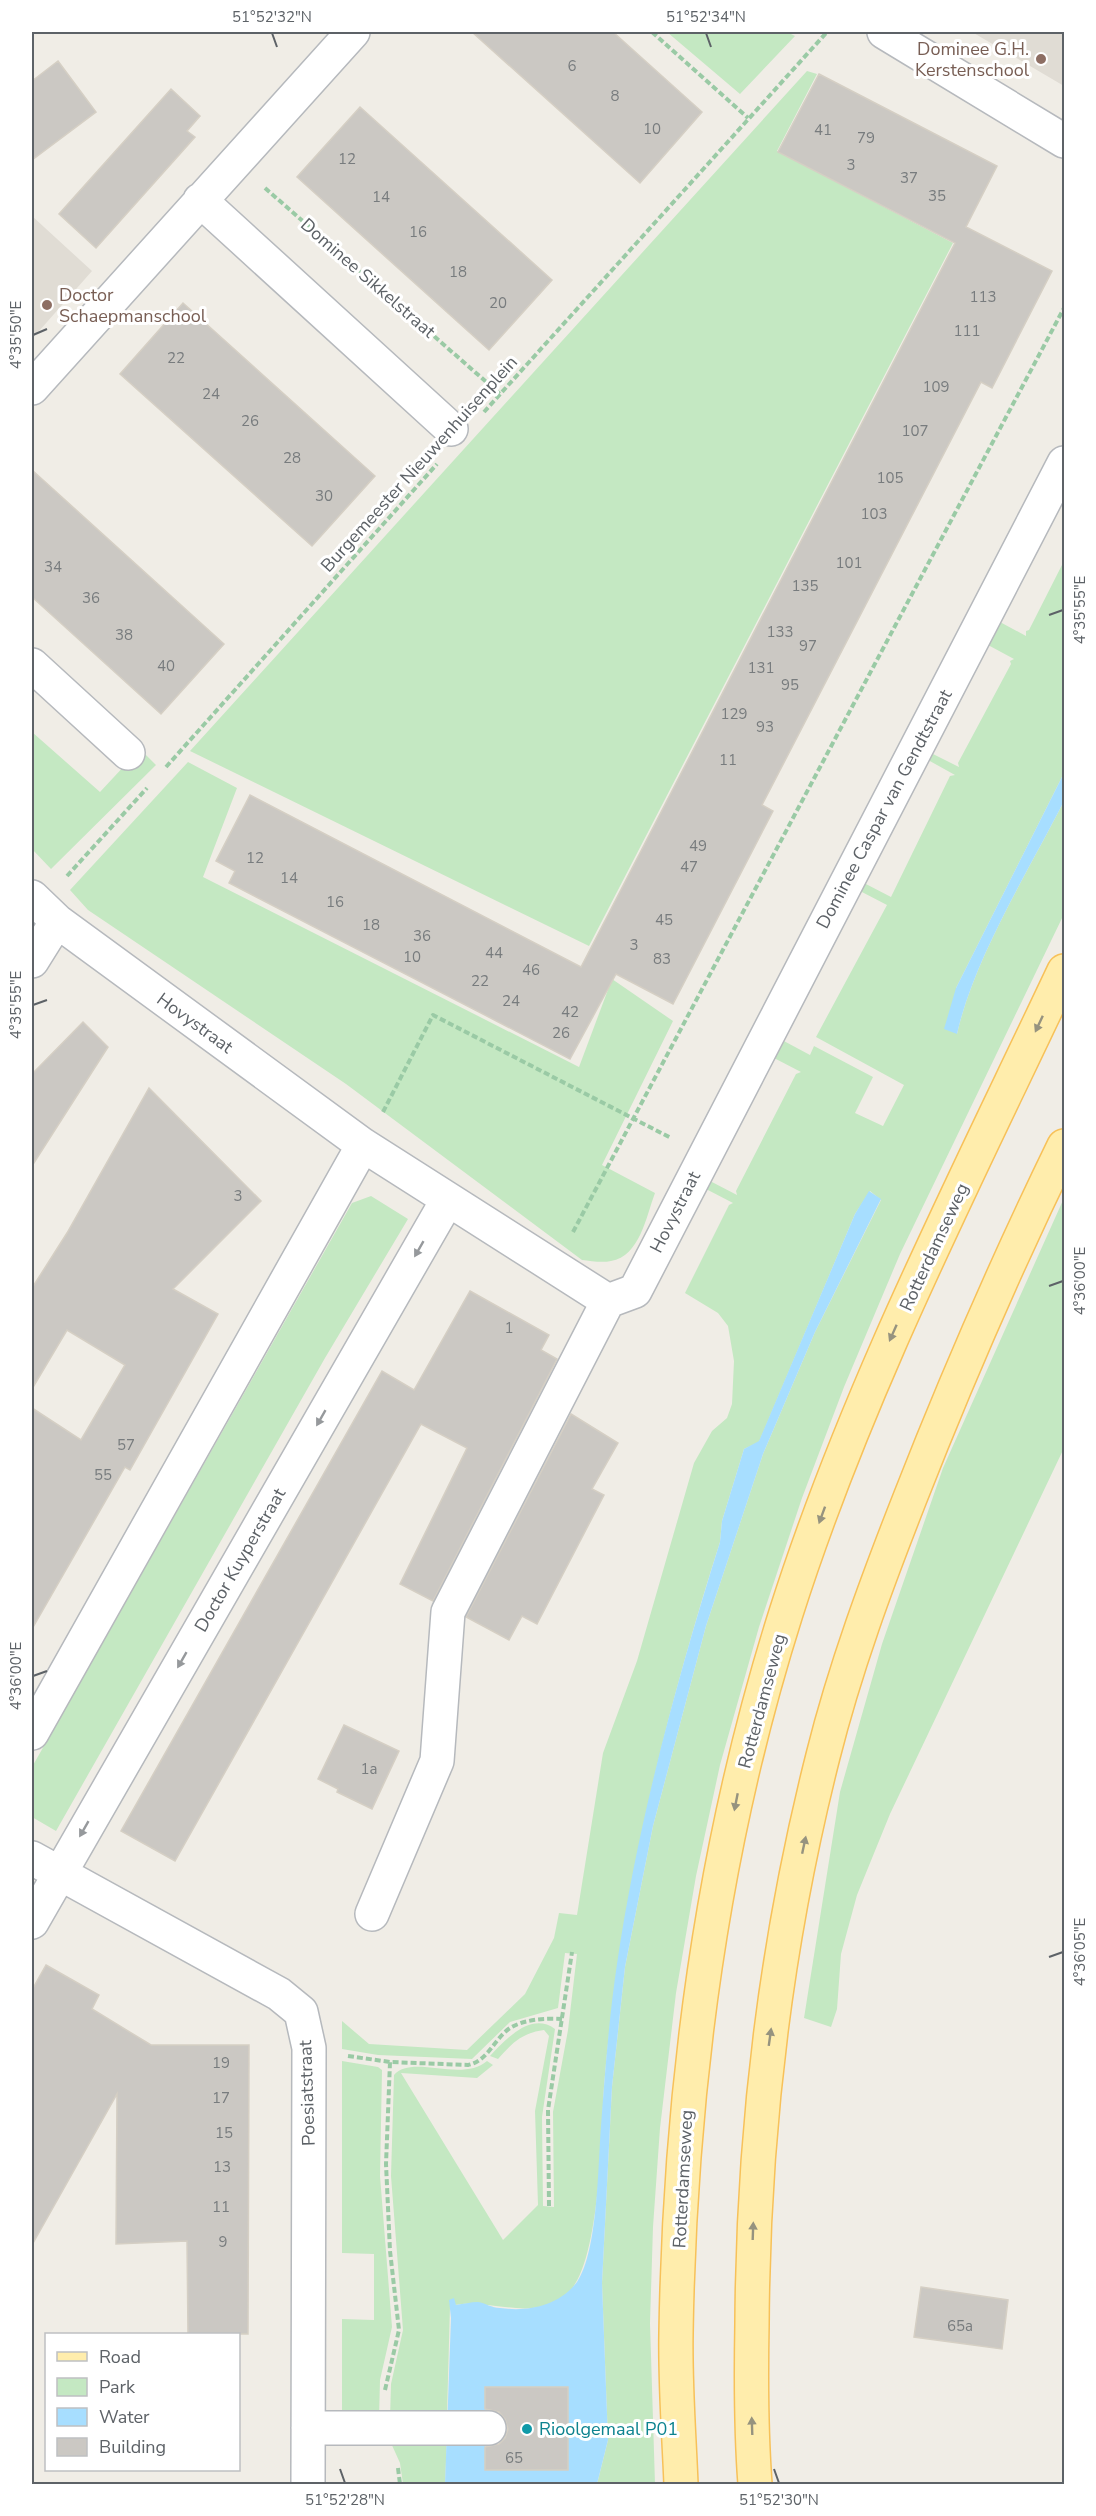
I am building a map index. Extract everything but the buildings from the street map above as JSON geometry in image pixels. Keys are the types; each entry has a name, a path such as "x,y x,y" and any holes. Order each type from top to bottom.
{"main road":[{"name":"Rotterdamseweg","path":"681,2484 676,2338 680,2192 689,2078 712,1923 743,1769 786,1612 892,1335 1065,971"},
{"path":"755,2484 751,2382 752,2227 766,2075 791,1907 823,1755 870,1602 946,1405 1030,1215 1065,1146"}],"street":[{"path":"32,388 352,32"},
{"path":"884,32 1065,141"},
{"path":"200,200 458,435"},
{"name":"Dominee Caspar van Gendtstraat","path":"704,1154 1065,463"},
{"path":"32,665 128,753"},
{"name":"Hovystraat","path":"32,897 57,921 363,1145 608,1301 635,1291 704,1154"},
{"path":"32,961 57,921"},
{"path":"32,1733 363,1145"},
{"name":"Doctor Kuyperstraat","path":"32,1922 45,1866 448,1199"},
{"path":"372,1914 437,1761 448,1612 608,1301"},
{"name":"Poesiatstraat","path":"45,1866 279,1994 301,2012 309,2048 308,2484"},
{"path":"308,2428 489,2428"}],"path":[{"path":"652,32 748,118"},
{"name":"Burgemeester Nieuwenhuisenplein","path":"163,770 458,435 500,394 827,32"},
{"name":"Dominee Sikkelstraat","path":"235,161 500,394"},
{"path":"553,1267 634,1120 1065,308"},
{"path":"63,881 148,787"},
{"name":"Hovystraat","path":"363,1145 391,1098 432,1015 704,1154"},
{"path":"549,2206 548,2110 572,1952"},
{"path":"309,2048 390,2062 468,2065 477,2063 510,2028 544,2018 562,2019"},
{"path":"390,2062 386,2164 390,2251 399,2330 385,2384 386,2439 399,2472 400,2484"}],"shaded area":[{"name":"Dominee G.H. Kerstenschool","path":"972,32 1064,32 1064,86"},
{"name":"Doctor Schaepmanschool","path":"32,216 92,271 32,339"}],"green space":[{"path":"667,32 787,32 795,36 740,94"},
{"path":"807,71 817,74 777,151 953,243 589,946 190,751"},
{"path":"1064,561 1064,773 956,988 957,1034 965,1005 989,946 1064,801 1064,914 900,1254 844,1387 802,1498 759,1627 720,1765 696,1876 676,1993 660,2128 653,2227 650,2323 655,2484 597,2484 608,2440 602,2283 612,2087 625,1967 653,1826 706,1626 763,1454 815,1332 881,1200 870,1191 855,1214 759,1442 744,1449 722,1521 720,1542 680,1675 647,1811 621,1948 604,2086 597,2198 586,2258 577,2281 565,2296 551,2304 537,2308 479,2304 450,2306 447,2415 390,2419 391,2384 403,2330 391,2176 394,2075 402,2069 413,2067 464,2070 477,2067 487,2061 493,2065 477,2078 401,2073 503,2240 538,2205 535,2111 549,2036 544,2030 523,2036 498,2059 490,2056 503,2042 528,2025 546,2024 555,2029 542,2117 543,2206 554,2207 553,2112 568,2030 577,1954 565,1953 558,2008 510,2022 472,2059 378,2055 342,2049 342,2021 369,2044 467,2050 525,1994 554,1938 559,1913 577,1915 603,1753 637,1661 694,1463 712,1431 727,1418 732,1404 734,1361 728,1326 718,1313 685,1293 729,1205 733,1203 706,1189 710,1181 737,1195 736,1191 796,1074 801,1072 774,1058 782,1040 810,1055 814,1046 873,1077 855,1113 883,1126 904,1085 816,1037 887,905 860,891 864,883 891,897 950,776 955,775 928,760 931,753 959,767 958,763 1011,664 1010,661 1014,659 988,645 1000,622 1026,636 1026,631 1029,630"},
{"path":"32,732 100,792 140,749 156,765 51,869 32,849"},
{"path":"188,762 237,788 203,877 579,1067 612,979 673,1021 602,1165 655,1193 641,1234 629,1252 611,1261 582,1260 346,1084 88,910 70,890"},
{"path":"371,1196 408,1219 325,1358 56,1831 32,1817 32,1767 352,1203"},
{"path":"1064,1198 1064,1448 890,1814 857,1895 841,1954 837,2009 831,2027 804,2018 840,1792 882,1644 943,1468"},
{"path":"342,2061 378,2067 382,2070 380,2176 392,2327 380,2380 379,2419 342,2419 342,2319 374,2320 374,2254 342,2253"},
{"path":"447,2438 445,2484 403,2484 400,2463 391,2443"}],"water":[{"path":"1064,773 1064,801 989,946 965,1005 957,1034 944,1029 956,988"},
{"path":"869,1191 881,1199 815,1332 763,1454 706,1626 653,1826 625,1967 612,2087 602,2283 608,2440 597,2484 445,2484 451,2318 449,2300 454,2298 456,2305 478,2302 511,2309 542,2306 570,2290 584,2268 596,2207 606,2065 617,1964 636,1857 660,1751 720,1542 722,1521 744,1449 759,1441 855,1214","holes":["486,2387 568,2387 568,2470 485,2469"]}],"place":[{"name":"Dominee G.H. Kerstenschool","path":"1041,59"},
{"name":"Doctor Schaepmanschool","path":"47,305"},
{"name":"Rioolgemaal P01","path":"527,2429"}]}
